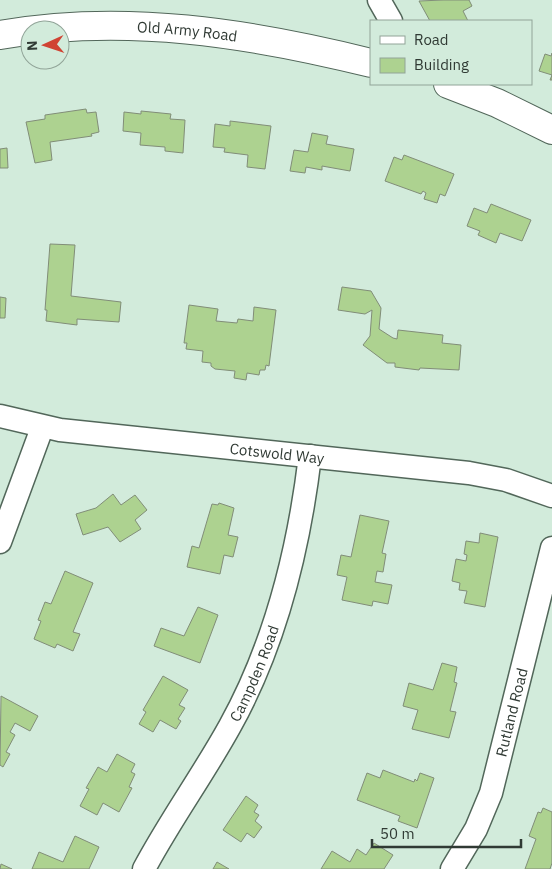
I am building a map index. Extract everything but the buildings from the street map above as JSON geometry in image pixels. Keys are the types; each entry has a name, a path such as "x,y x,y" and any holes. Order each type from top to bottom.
{"street":[{"path":"379,0 389,20"},
{"name":"Old Army Road","path":"0,35 81,25 143,25 228,34 309,48 370,63"},
{"path":"451,85 497,103 552,130"},
{"name":"Cotswold Way","path":"0,416 42,428 468,473 506,480 552,496"},
{"path":"0,542 42,428"},
{"name":"Campden Road","path":"144,869 230,726 264,653 277,612 296,536 310,456"},
{"name":"Rutland Road","path":"452,869 476,830 495,781 552,548"}]}
